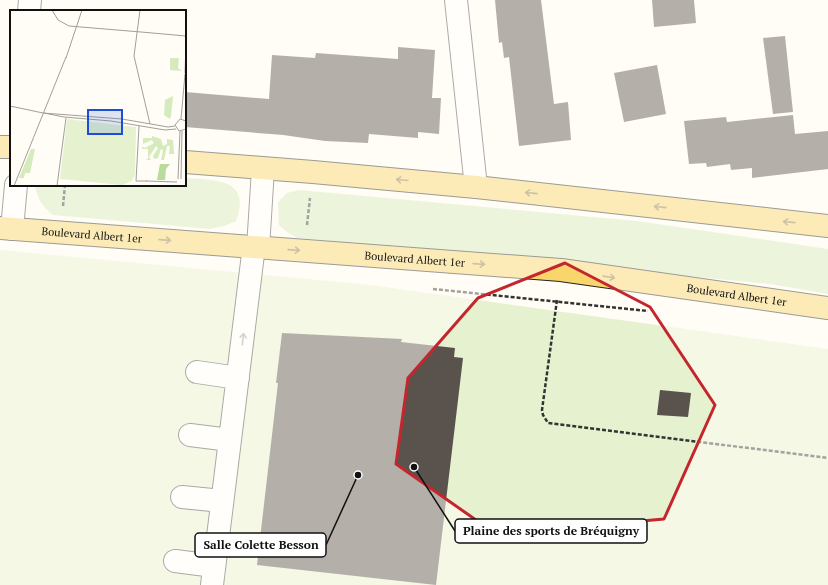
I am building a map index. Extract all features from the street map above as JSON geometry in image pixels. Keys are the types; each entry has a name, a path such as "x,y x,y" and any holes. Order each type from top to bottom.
{"main road":[{"path":"0,147 10,148"},
{"path":"186,162 476,187 828,226"},
{"name":"Boulevard Albert 1er","path":"6,228 561,270 828,308"}],"street":[{"path":"29,10 30,0"},
{"path":"456,0 476,187"},
{"path":"174,561 213,575 256,247 263,169"},
{"path":"6,228 16,186"},
{"path":"197,372 238,378"},
{"path":"190,435 230,440"},
{"path":"182,497 222,501"}],"path":[{"path":"561,270 542,410 548,423 553,425 828,458"},
{"path":"430,288 650,311"}],"highlighted area":[{"path":"565,263 650,307 715,405 664,519 496,534 396,464 408,378 478,298"}],"green space":[{"path":"186,178 219,181 228,184 235,189 239,196 240,207 236,221 224,226 210,229 53,215 46,209 35,186 186,186"},
{"path":"299,190 637,221 828,249 828,294 770,284 297,238 279,225 278,202 287,193"},
{"path":"0,250 370,285 828,349 828,585 0,585"}],"building":[{"path":"495,0 541,0 554,104 568,102 571,140 519,146 509,57 504,58 502,42 499,43"},
{"path":"652,0 694,0 696,23 654,27"},
{"path":"785,36 793,112 773,114 763,38"},
{"path":"398,47 435,50 432,98 441,98 439,134 418,132 418,138 369,134 368,143 325,141 283,135 186,127 186,92 269,99 272,55 315,58 316,53 398,59"},
{"path":"657,65 666,114 624,122 614,73"},
{"path":"793,115 795,134 828,131 828,169 752,178 752,168 731,170 730,164 707,167 706,163 689,164 684,121 726,117 727,122"},
{"path":"282,333 402,339 401,342 455,348 454,357 463,358 436,585 257,565 278,383 276,383"},
{"path":"660,390 691,393 688,417 657,415"}],"place":[{"name":"Plaine des sports de Bréquigny","path":"414,467"},
{"name":"Salle Colette Besson","path":"358,475"}]}
